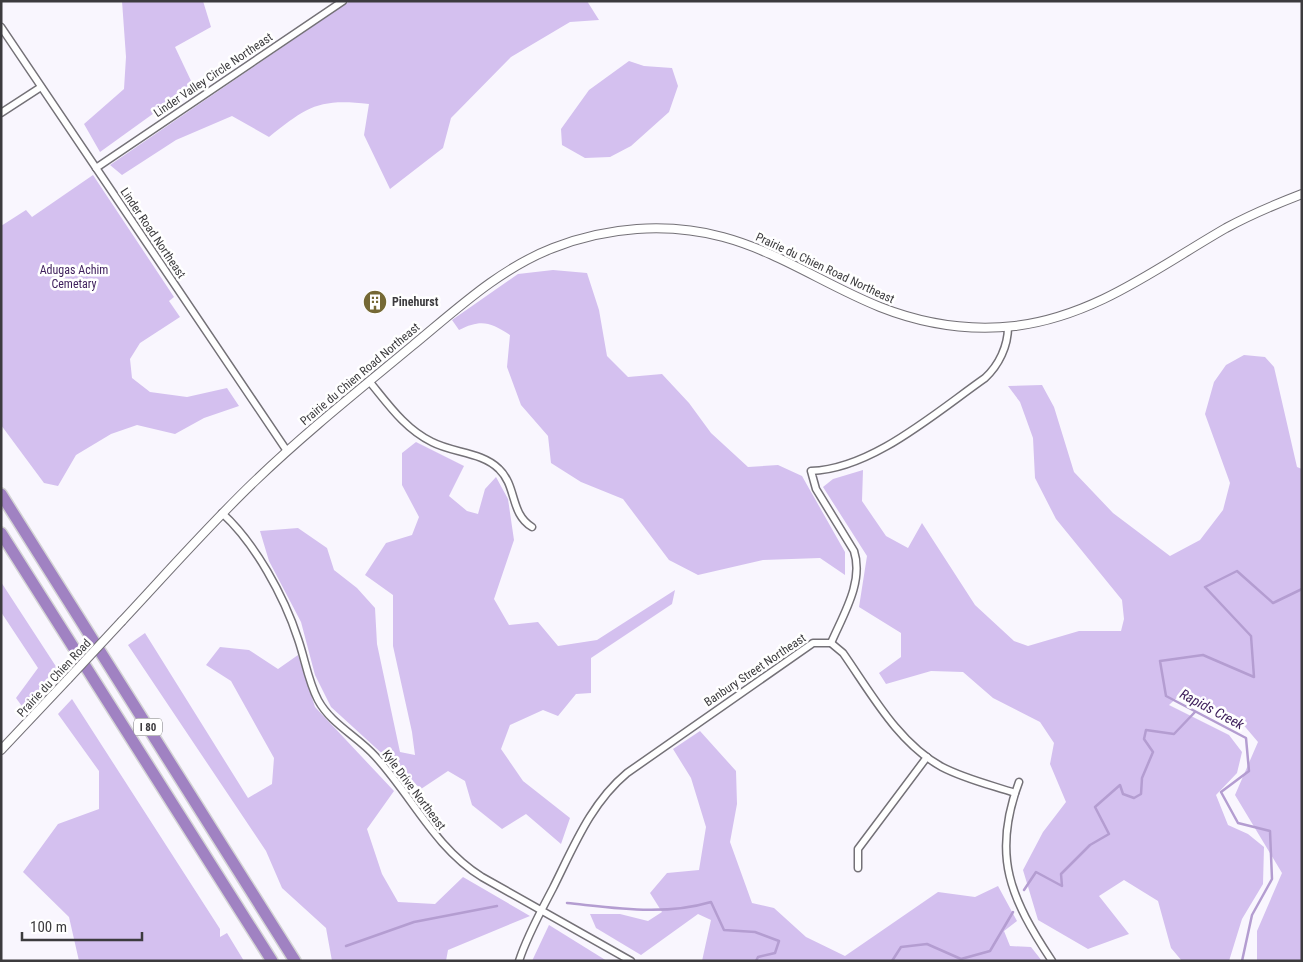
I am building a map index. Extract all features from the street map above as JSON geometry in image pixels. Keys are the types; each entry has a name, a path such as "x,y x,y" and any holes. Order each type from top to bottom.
{"highway":[{"name":"I 80","path":"1,494 295,961"},
{"name":"I 80","path":"1,533 272,961"}],"street":[{"name":"Linder Valley Circle Northeast","path":"96,168 343,1"},
{"name":"Linder Road Northeast","path":"1,27 287,451"},
{"path":"1,113 41,87"},
{"name":"Prairie du Chien Road Northeast","path":"122,621 222,513 287,451 369,381 503,273 528,259 570,241 626,230 676,229 719,236 770,253 878,306 905,316 947,325 1008,327 1044,321 1103,301 1228,227 1302,194"},
{"path":"1008,327 1003,351 996,367 985,378 866,458 835,469 811,471 816,489 854,551 857,560 855,585 831,644 843,652 899,732 926,758 959,775 1014,793"},
{"path":"369,381 398,416 419,435 443,447 484,459 499,469 511,484 520,518 532,527"},
{"name":"Kyle Drive Northeast","path":"222,513 242,533 280,596 298,638 313,689 324,709 390,773 432,833 453,856 475,873 631,961"},
{"name":"Prairie du Chien Road","path":"1,750 122,621"},
{"name":"Banbury Street Northeast","path":"519,961 541,910 588,818 616,782 807,645 821,642 831,644"},
{"path":"858,868 858,849 926,758"},
{"path":"1019,782 1014,793 1007,825 1006,856 1008,872 1024,917 1052,961"}],"green space":[{"path":"122,1 203,1 211,27 175,47 193,85 100,152 84,124 124,89 126,57"},
{"path":"350,1 587,1 599,20 570,22 511,57 451,118 443,148 390,189 364,135 369,104 352,102 337,102 314,107 293,118 269,137 232,116 176,140 122,175 110,165"},
{"path":"629,61 644,66 672,68 678,86 669,112 631,146 610,157 585,158 562,145 561,129 589,90"},
{"name":"Adugas Achim Cemetary","path":"93,175 174,297 169,301 180,317 140,343 130,359 132,378 150,392 187,397 227,388 239,406 204,418 175,434 137,425 111,434 76,455 58,486 44,483 1,425 1,226 26,210 32,217"},
{"path":"553,270 587,273 599,310 607,356 628,377 662,374 689,403 711,433 748,467 778,465 802,476 845,552 845,575 820,558 763,560 698,575 669,560 623,499 581,482 551,463 548,436 521,405 507,367 510,335 497,327 480,323 459,330 452,320 518,274"},
{"path":"1244,355 1265,357 1274,367 1297,467 1302,469 1302,961 1257,961 1257,931 1282,873 1235,795 1258,742 1235,715 1181,694 1169,705 1229,735 1242,752 1237,773 1216,795 1228,825 1248,834 1264,847 1263,884 1242,919 1229,961 1182,961 1171,948 1158,901 1124,880 1099,896 1129,934 1088,949 1038,920 1023,870 1043,832 1066,802 1050,764 1054,743 1040,722 993,698 963,672 931,671 886,684 879,673 901,657 901,633 859,607 867,556 823,487 833,479 863,470 862,501 886,536 908,548 922,523 975,605 1014,641 1028,646 1079,631 1121,631 1124,619 1122,600 1056,519 1035,478 1033,438 1020,402 1008,386 1042,385 1054,407 1074,472 1113,513 1170,556 1200,540 1223,510 1230,483 1205,414 1214,382 1226,365"},
{"path":"416,442 464,466 449,496 467,511 478,514 485,489 496,477 508,499 514,540 494,599 509,625 538,622 558,646 597,640 675,590 672,604 591,658 591,693 576,694 558,716 543,710 510,725 501,749 523,781 570,818 561,844 526,814 502,829 472,805 465,781 448,771 421,789 331,707 315,675 301,622 269,561 260,531 298,528 327,548 334,570 357,588 375,608 377,644 400,752 415,755 412,732 393,646 393,595 365,575 386,543 412,535 419,517 402,485 402,453"},
{"path":"1,582 57,668 24,709 16,698 38,668 1,612"},
{"path":"145,633 248,798 272,784 274,758 231,681 206,665 220,647 249,650 278,669 298,655 315,707 394,791 367,829 382,874 398,902 435,904 463,877 530,916 448,950 446,961 332,961 326,928 282,888 266,851 128,645"},
{"path":"72,699 220,929 220,937 227,933 244,961 79,961 69,917 23,872 58,824 99,809 99,771 58,714"},
{"path":"700,731 736,771 737,804 730,842 752,903 774,908 806,937 845,956 938,892 975,897 998,886 1017,921 1004,931 1010,946 1031,947 1042,961 702,961 711,920 698,914 641,955 596,928 590,914 620,914 648,921 662,912 650,893 667,873 699,870 706,827 691,778 673,749"},
{"path":"549,925 607,961 532,961"}],"waterway":[{"name":"Rapids Creek","path":"1242,961 1252,915 1272,879 1270,831 1238,823 1221,792 1249,771 1246,738 1166,696 1160,661 1203,655 1254,677 1251,636 1205,587 1237,571 1273,603 1302,589"},
{"path":"1024,890 1036,872 1062,886 1061,874 1090,845 1109,834 1095,807 1120,785 1123,794 1134,798 1141,794 1142,778 1153,752 1144,739 1146,730 1174,734 1195,712"},
{"path":"567,903 622,909 658,910 676,909 711,902 724,930 755,932 779,941 775,953 758,957 756,961"},
{"path":"346,946 414,922 497,906"},
{"path":"892,961 901,947 927,944 961,959 990,951 1013,912"}],"place":[{"name":"Pinehurst","path":"375,302"}]}
